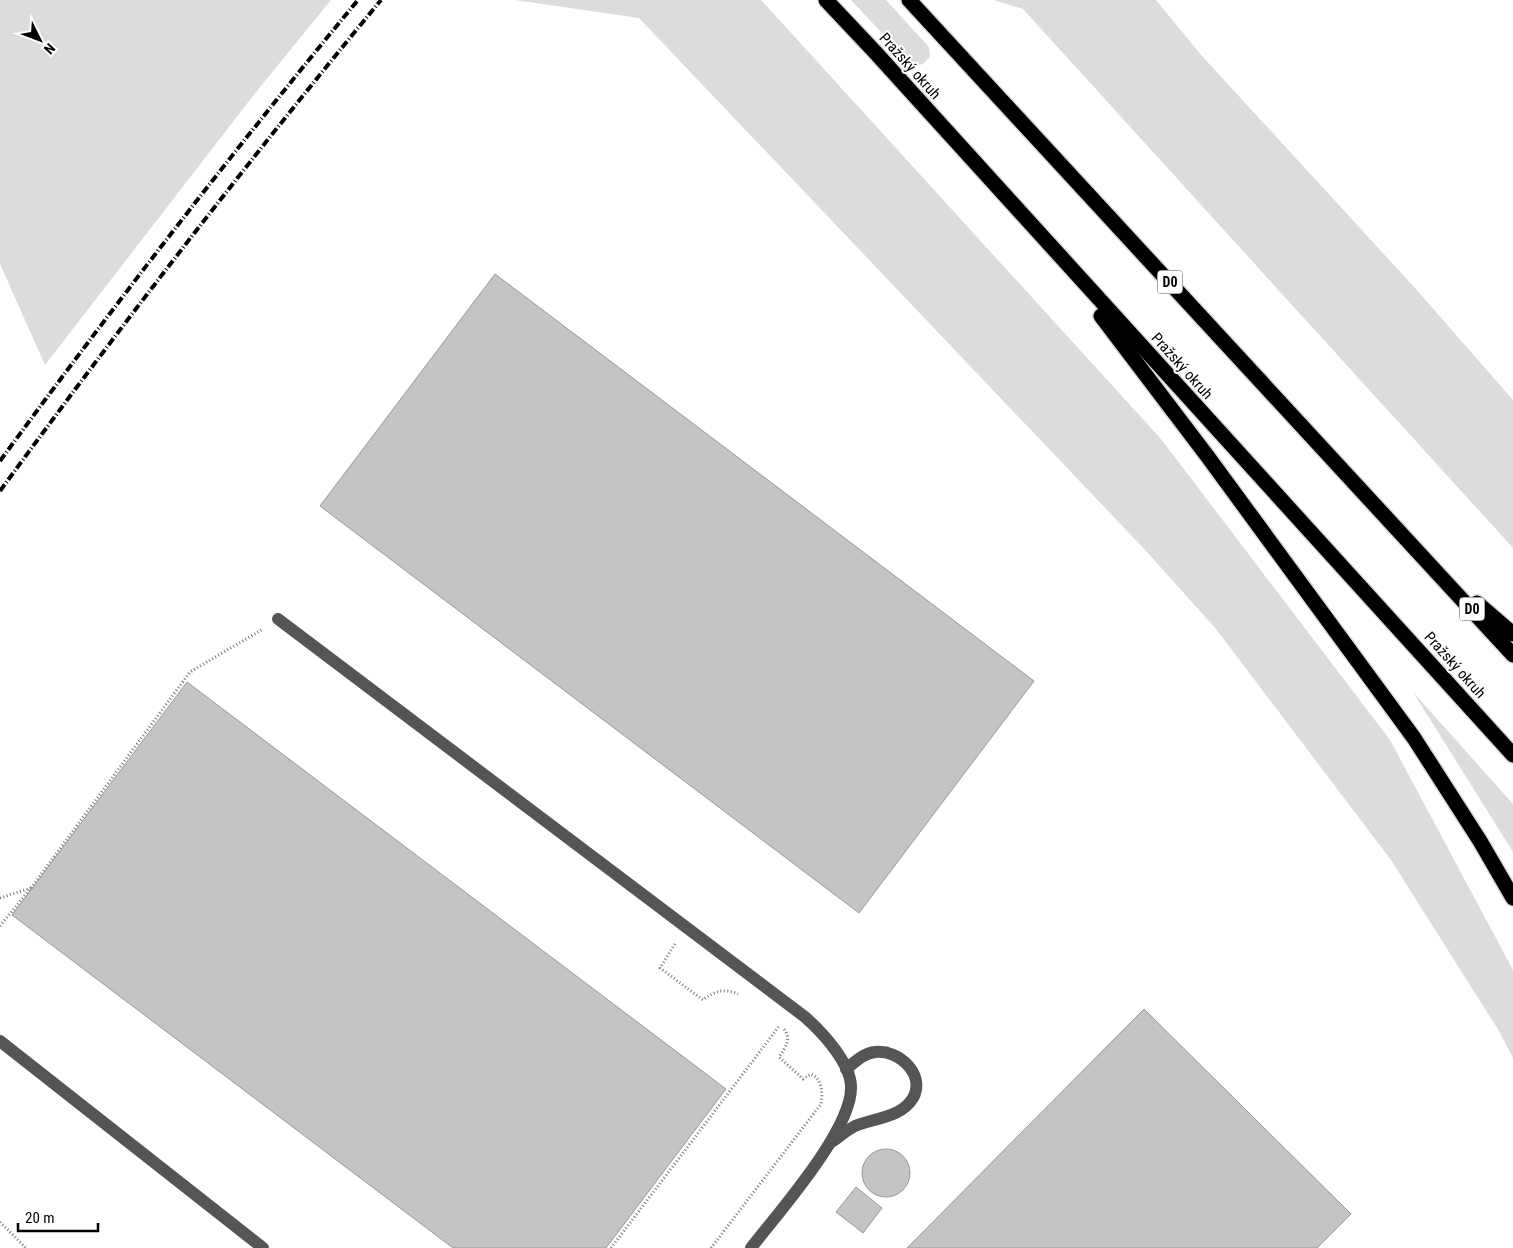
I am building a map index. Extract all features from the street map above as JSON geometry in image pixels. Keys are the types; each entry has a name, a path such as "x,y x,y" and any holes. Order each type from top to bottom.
{"highway":[{"name":"Pražský okruh","path":"826,0 1513,755"},
{"name":"D0","path":"909,0 1513,655"},
{"path":"1041,237 1214,465 1414,738 1480,840 1513,898"},
{"path":"1430,564 1513,634"}],"lane":[{"path":"278,619 686,926 820,1030 846,1069 851,1086 849,1102 831,1142 751,1248"},
{"path":"0,1040 263,1248"},
{"path":"831,1142 853,1127 896,1114 913,1098 916,1086 914,1074 908,1064 899,1056 887,1052 866,1054 846,1069"}],"path":[{"path":"0,926 31,888 190,672 278,619"},
{"path":"0,898 31,888"},
{"path":"686,926 660,968 702,1000 713,992 732,991 741,995"},
{"path":"611,1248 780,1024 787,1032 789,1038 779,1057 803,1079 810,1074 815,1076 822,1088 821,1104 711,1248"},
{"path":"0,1222 26,1248"}],"shaded area":[{"path":"0,0 331,0 256,92 45,365 0,264"},
{"path":"515,0 761,0 1161,439 1390,740 1513,970 1513,1058 1499,1031 1391,860 1216,629 1147,552 639,18"},
{"path":"851,0 886,0 929,47 930,57 923,64 914,66"},
{"path":"994,0 1156,0 1202,56 1415,288 1513,400 1513,548 1023,9"},
{"path":"1413,692 1513,804 1513,852"}],"building":[{"path":"495,274 1034,681 859,913 320,506"},
{"path":"187,682 726,1089 606,1248 453,1248 12,915"},
{"path":"1144,1009 1351,1214 1317,1248 907,1248"},
{"path":"881,1149 891,1149 900,1153 906,1159 910,1173 906,1187 900,1193 891,1197 881,1197 872,1193 866,1187 862,1178 862,1168 866,1159 872,1153"},
{"path":"856,1187 882,1208 863,1233 836,1212"}],"railway":[{"path":"0,461 176,228 358,0"},
{"path":"0,491 92,366 187,243 381,0"}]}
